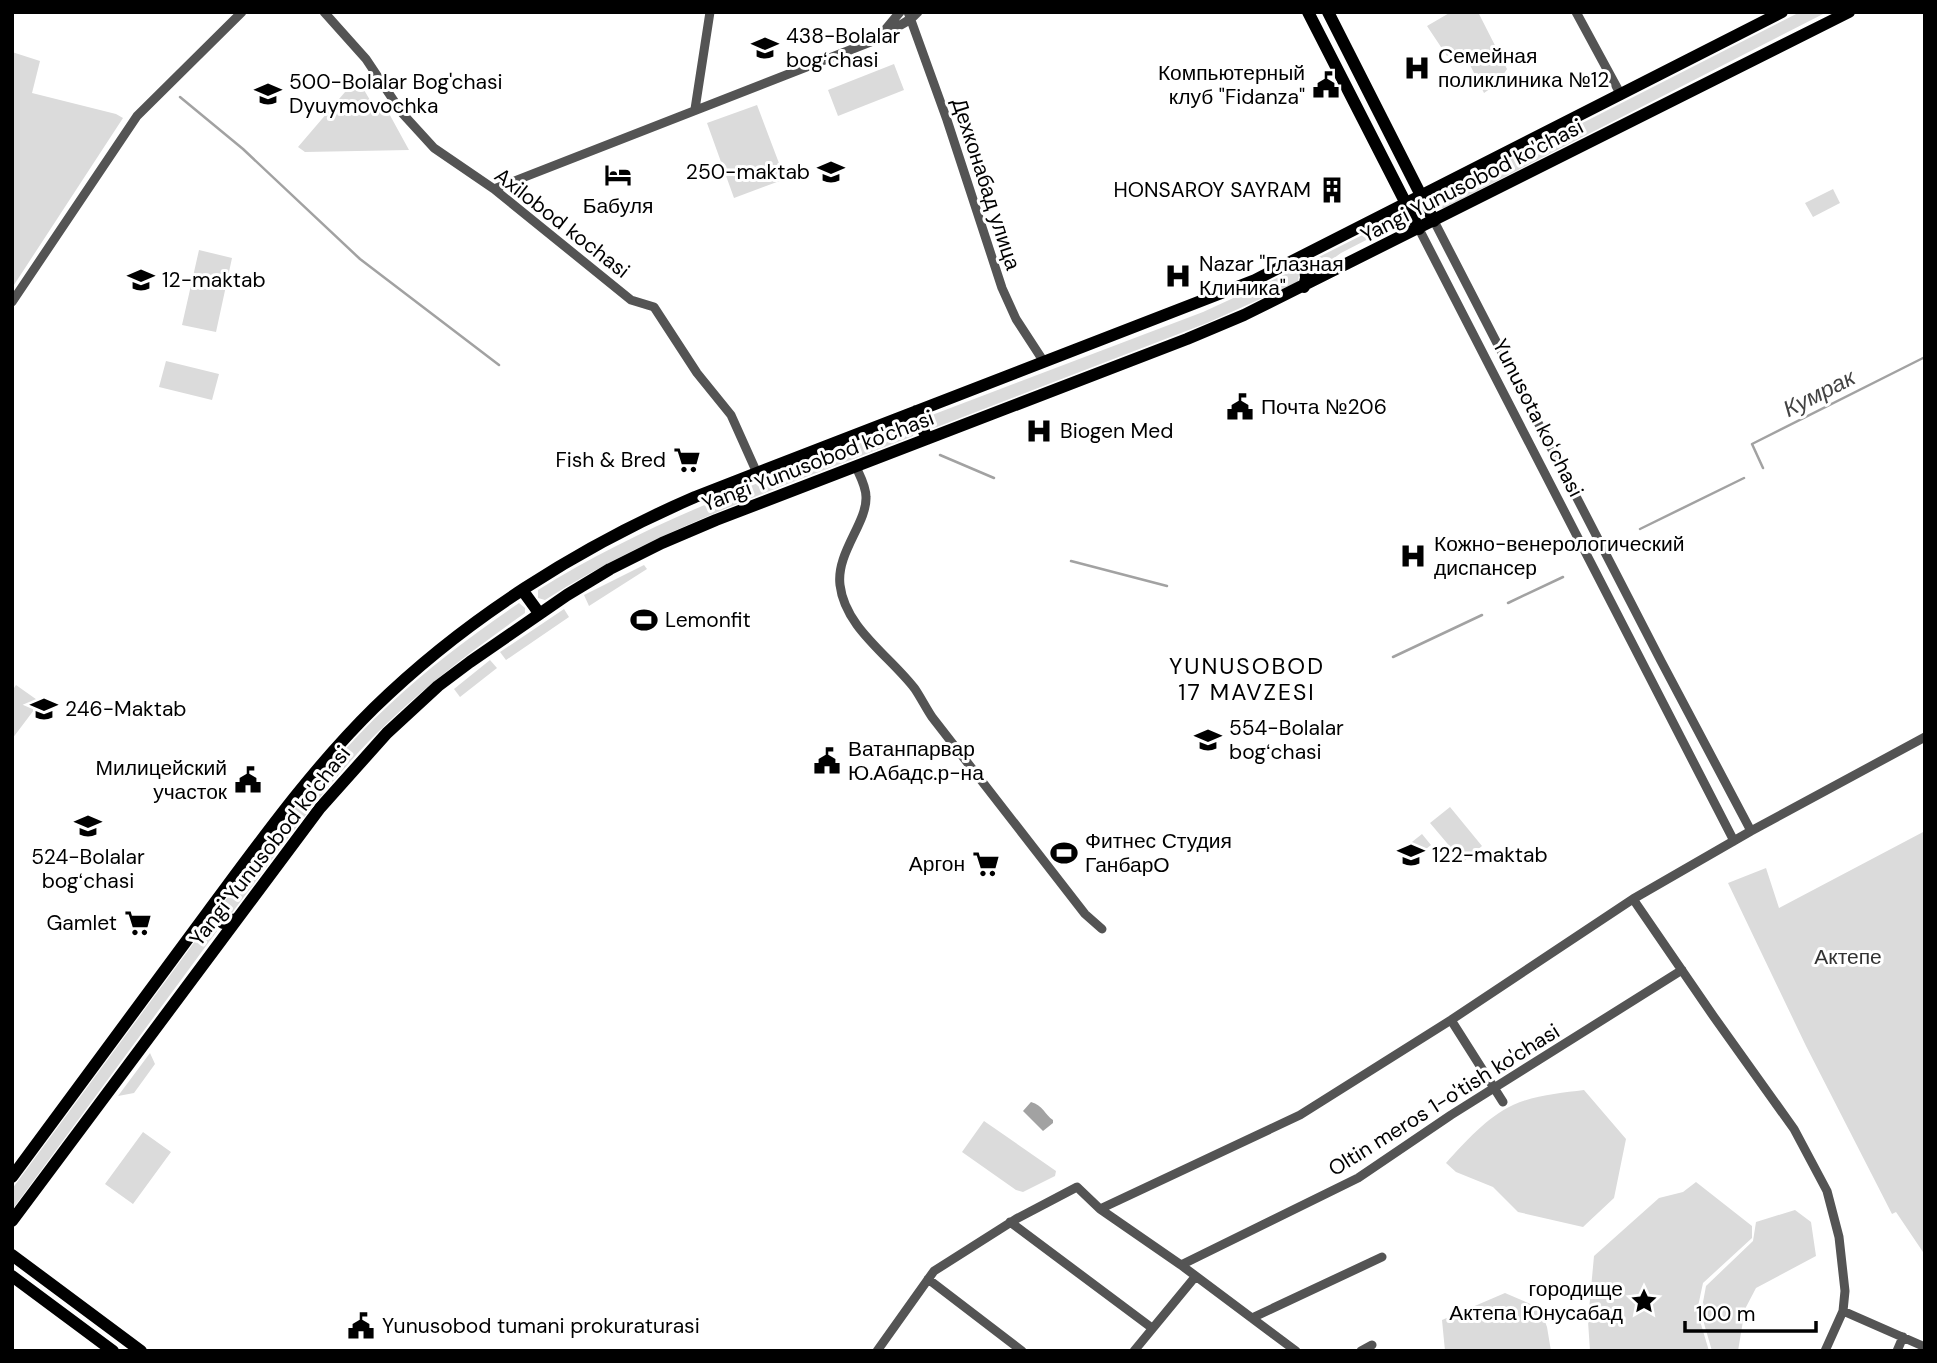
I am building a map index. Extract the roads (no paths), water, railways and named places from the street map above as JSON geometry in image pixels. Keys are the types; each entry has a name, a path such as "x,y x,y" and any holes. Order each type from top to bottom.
{"main road":[{"name":"Yunusota koʻchasi","path":"1308,12 1419,229"},
{"name":"Yunusota koʻchasi","path":"1328,12 1434,221"},
{"name":"Yangi Yunusobod ko'chasi","path":"12,1177 294,797 356,726 386,697 443,648 523,591 629,528 684,502 1242,285 1782,12"},
{"name":"Yangi Yunusobod ko'chasi","path":"12,1222 320,808 387,733 453,675 539,613 602,574 662,543 1187,340 1304,287 1843,13"},
{"path":"1292,262 1305,267 1304,287"},
{"path":"916,411 927,439"},
{"path":"523,591 539,613"},
{"path":"213,905 214,915 218,920 223,923 236,919"},
{"path":"12,1255 141,1351"},
{"path":"12,1276 113,1351"}],"street":[{"path":"12,302 137,116 242,12"},
{"name":"Axilobod kochasi","path":"324,12 366,59 402,113 434,148 494,189 631,300 654,307 697,373 731,415 757,473"},
{"path":"695,109 710,12"},
{"path":"885,31 900,12"},
{"path":"1576,12 1621,95"},
{"path":"494,189 873,41 913,15"},
{"name":"Дехконабад улица","path":"913,15 1002,288 1021,327 1044,362"},
{"name":"Yunusota koʻchasi","path":"1434,221 1751,831"},
{"name":"Yunusota koʻchasi","path":"1419,229 1734,841"},
{"path":"856,467 867,500 846,549 840,574 840,586 849,614 914,689 932,717 1085,914 1102,929"},
{"path":"1100,1209 1300,1115 1451,1020 1633,899 1751,831 1925,737"},
{"path":"1633,899 1794,1129 1827,1191 1839,1237 1845,1291 1843,1311 1825,1351"},
{"name":"Oltin meros 1-o'tish ko'chasi","path":"1181,1265 1358,1178 1451,1115 1682,970"},
{"path":"1451,1020 1503,1102"},
{"path":"877,1351 934,1271 1010,1222 1077,1187 1100,1209 1181,1265 1296,1351"},
{"path":"1010,1222 1152,1328"},
{"path":"1252,1318 1382,1257"},
{"path":"1135,1351 1195,1277"},
{"path":"928,1279 1022,1351"},
{"path":"1843,1311 1925,1347"},
{"path":"1897,1351 1903,1337"},
{"path":"1361,1351 1372,1345"}],"waterway":[{"path":"180,97 243,149 360,259 499,365"},
{"name":"Кумрак","path":"1763,468 1752,444 1925,357"},
{"name":"Кумрак","path":"940,455 994,478"},
{"name":"Кумрак","path":"1640,529 1744,478"},
{"name":"Кумрак","path":"1071,561 1167,586"},
{"name":"Кумрак","path":"1508,603 1563,577"},
{"name":"Кумрак","path":"1393,657 1482,615"}],"place":[{"name":"438-Bolalar bogʻchasi","path":"765,48"},
{"name":"Семейная поликлиника №12","path":"1417,68"},
{"name":"Компьютерный клуб \"Fidanza\"","path":"1326,85"},
{"name":"500-Bolalar Bog'chasi Dyuymovochka","path":"268,94"},
{"name":"250-maktab","path":"831,172"},
{"name":"Бабуля","path":"618,175"},
{"name":"HONSAROY SAYRAM","path":"1332,190"},
{"name":"Nazar \"Глазная Клиника\"","path":"1178,276"},
{"name":"12-maktab","path":"141,280"},
{"name":"Почта №206","path":"1240,407"},
{"name":"Biogen Med","path":"1039,431"},
{"name":"Fish & Bred","path":"687,460"},
{"name":"Кожно-венерологический диспансер","path":"1413,556"},
{"name":"Lemonfit","path":"644,620"},
{"name":"246-Maktab","path":"44,709"},
{"name":"554-Bolalar bogʻchasi","path":"1208,740"},
{"name":"Ватанпарвар Ю.Абадс.р-на","path":"827,761"},
{"name":"Милицейский участок","path":"248,780"},
{"name":"524-Bolalar bogʻchasi","path":"88,826"},
{"name":"Фитнес Студия ГанбарО","path":"1064,853"},
{"name":"122-maktab","path":"1411,855"},
{"name":"Аргон","path":"986,864"},
{"name":"Gamlet","path":"138,923"},
{"name":"городище Актепа Юнусабад","path":"1644,1301"},
{"name":"Yunusobod tumani prokuraturasi","path":"361,1326"}],"district":[{"name":"YUNUSOBOD 17 MAVZESI","path":"1247,679"}],"park label":[{"name":"Актепе","path":"1848,957"}]}
